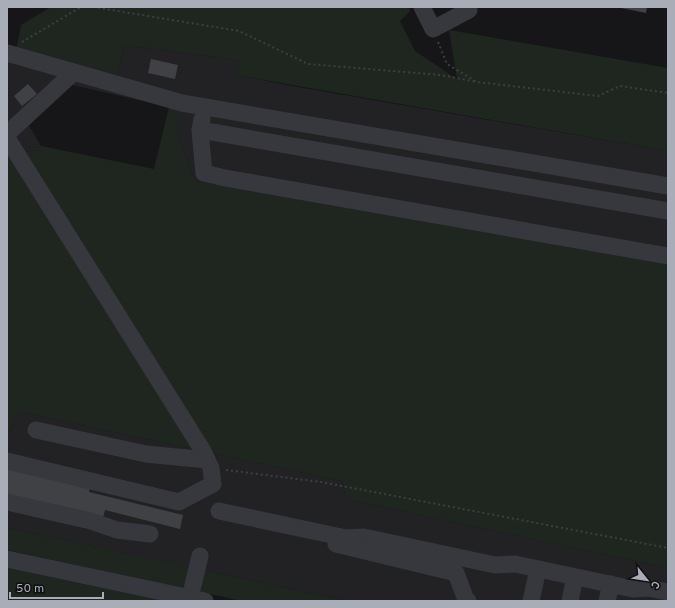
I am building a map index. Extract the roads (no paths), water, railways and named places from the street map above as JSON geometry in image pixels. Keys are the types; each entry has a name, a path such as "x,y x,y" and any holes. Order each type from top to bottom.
{"street":[{"path":"422,7 433,29 469,10"},
{"path":"7,53 182,103 668,186"},
{"path":"7,134 74,72"},
{"path":"203,107 200,130 204,172 225,178 668,256"},
{"path":"200,130 668,211"},
{"path":"7,138 208,466 220,516 456,573 466,600 468,601"},
{"path":"36,430 208,466"},
{"path":"7,461 179,502 208,466"},
{"path":"7,502 91,521 117,530 150,534"},
{"path":"219,511 346,538 364,537 495,565 515,564 634,589 647,594 668,592"},
{"path":"7,559 198,599 200,556"},
{"path":"531,601 538,569"},
{"path":"570,601 575,576"},
{"path":"608,601 611,584"}]}
